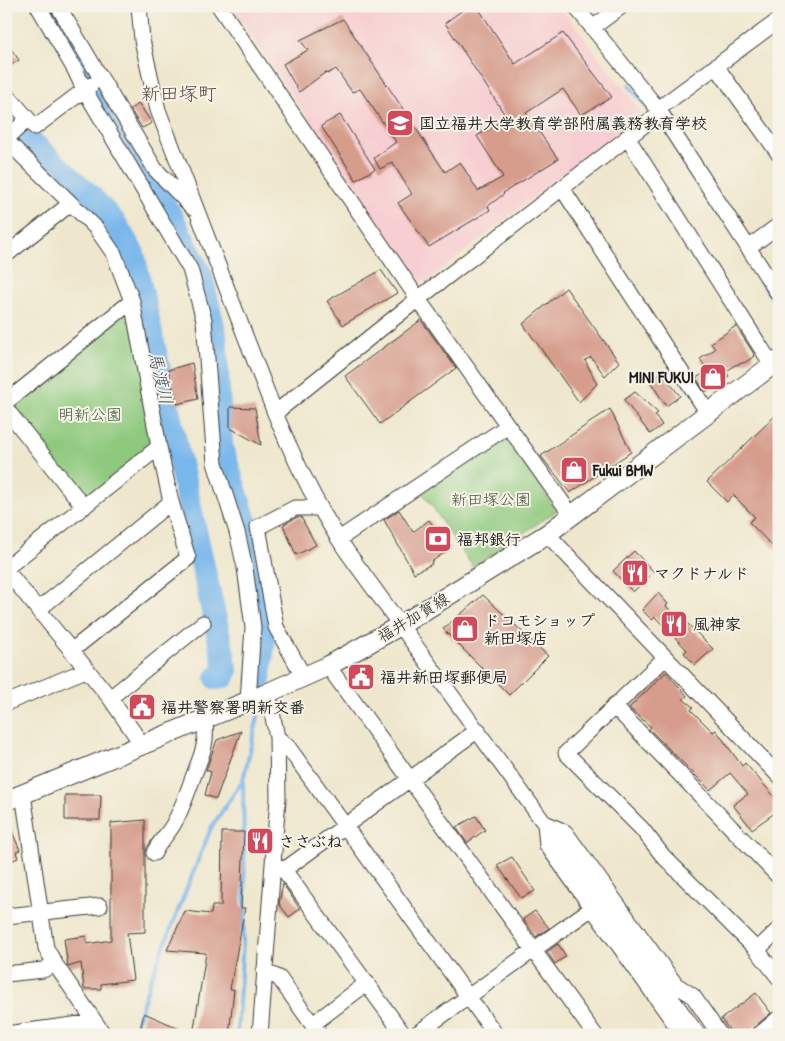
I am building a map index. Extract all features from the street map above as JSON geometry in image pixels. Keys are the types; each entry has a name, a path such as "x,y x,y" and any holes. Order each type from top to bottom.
{"main road":[{"name":"福井加賀線","path":"14,797 206,720 304,677 328,666 401,625 547,534 776,363"}],"street":[{"path":"38,6 84,89 190,269 204,320 215,463 237,532 245,568 253,627 258,697 277,737 288,747 496,1035"},
{"path":"58,6 155,169 197,212"},
{"path":"139,6 142,40 158,110 275,413 293,457 320,508 338,539 698,1035"},
{"path":"219,6 418,299 572,516"},
{"path":"575,6 659,111 779,295"},
{"path":"592,28 622,6"},
{"path":"275,413 418,299 628,138 716,66 779,20"},
{"path":"716,66 779,154"},
{"path":"6,94 35,127 84,89 101,79"},
{"path":"27,120 6,140 96,228 106,242 132,301 159,447 171,502 188,558 71,651"},
{"path":"628,138 776,363"},
{"path":"562,188 708,413"},
{"path":"6,255 70,204"},
{"path":"748,248 779,225"},
{"path":"6,402 132,301"},
{"path":"6,409 84,507"},
{"path":"338,539 508,426"},
{"path":"138,748 110,698 6,569 159,447"},
{"path":"38,610 171,502"},
{"path":"304,677 276,627 258,527 296,508 320,508"},
{"path":"547,534 779,776"},
{"path":"110,698 203,623"},
{"path":"665,658 566,753 642,829 663,856 757,950 779,978"},
{"path":"328,666 595,1035"},
{"path":"6,703 86,670"},
{"path":"614,706 779,877"},
{"path":"154,853 173,825 189,793 203,757 206,739 206,720"},
{"path":"279,867 345,826 478,730"},
{"path":"260,1035 264,971 279,867 277,737"},
{"path":"14,797 41,913 46,948 100,1029"},
{"path":"545,823 547,845 683,1035"},
{"path":"545,823 565,832 675,984 693,996 720,1035"},
{"path":"279,867 404,1035"},
{"path":"6,916 100,906"},
{"path":"414,1035 592,908"},
{"path":"757,950 779,929"},
{"path":"6,974 43,970 55,964"},
{"path":"264,971 279,978 317,1029 367,983"},
{"path":"759,1035 779,1018"},
{"path":"6,1034 100,1029"}],"shaded area":[{"path":"231,6 559,6 642,112 427,281 419,281"}],"green space":[{"name":"明新公園","path":"132,301 159,447 84,507 6,402"},
{"name":"新田塚公園","path":"506,433 556,511 473,567 420,489"}],"building":[{"path":"468,6 477,6 515,64 563,33 612,97 581,115 563,89 526,113 558,159 503,193 488,206 490,210 429,247 398,203 412,194 392,162 380,169 374,158 396,142 360,89 352,92 336,69 327,74 326,72 299,92 283,64 308,50 300,40 343,19 445,172 460,162 478,191 503,177 477,136 507,118 445,23"},
{"path":"6,42 19,60 6,68"},
{"path":"139,104 152,123 142,128 130,109"},
{"path":"340,115 375,169 356,180 321,126"},
{"path":"381,270 397,293 343,325 327,301"},
{"path":"566,288 619,362 605,376 591,357 585,360 597,384 579,402 523,324"},
{"path":"421,320 456,368 380,424 345,376"},
{"path":"736,326 754,354 753,357 746,362 735,365 726,372 729,376 705,392 696,378 708,371 700,359 715,349 711,343"},
{"path":"192,363 198,399 177,404 168,370"},
{"path":"661,372 680,396 666,406 650,381"},
{"path":"635,392 658,413 655,415 662,425 650,434 624,400"},
{"path":"230,407 255,408 261,445 230,428"},
{"path":"610,409 631,452 570,493 541,456"},
{"path":"779,412 779,553 749,522 755,517 733,495 727,502 707,482"},
{"path":"399,510 413,532 429,520 450,549 431,562 432,564 414,573 384,520"},
{"path":"297,517 301,517 316,545 296,555 283,525"},
{"path":"634,551 654,572 633,592 613,571"},
{"path":"658,593 668,604 666,606 678,619 682,618 713,649 695,665 684,653 687,650 655,617 652,620 642,610"},
{"path":"483,595 548,656 509,695 443,629"},
{"path":"666,672 687,696 683,699 693,707 691,710 713,732 716,730 742,766 745,763 779,802 779,810 752,829 733,805 748,794 730,773 710,790 649,729 651,727 629,708"},
{"path":"241,731 216,799 205,795 211,772 206,770 217,740"},
{"path":"65,795 101,795 100,820 65,820"},
{"path":"476,816 485,830 467,843 456,827"},
{"path":"6,818 20,850 16,852 18,858 6,863"},
{"path":"145,820 145,932 127,933 133,980 101,984 101,989 84,989 81,963 68,967 64,939 86,936 87,944 111,940 111,823"},
{"path":"222,832 244,832 241,908 245,908 230,989 234,989 229,1035 193,1035 206,953 167,950 185,911 211,914 212,906 221,906"},
{"path":"512,857 535,891 521,898 497,865"},
{"path":"283,884 300,909 289,917 279,904"},
{"path":"535,911 549,928 536,937 523,919"},
{"path":"558,944 566,956 555,964 547,952"},
{"path":"756,993 771,1013 753,1028 750,1035 733,1035 721,1019"},
{"path":"144,1013 176,1027 173,1035 139,1035"}],"waterway":[{"path":"47,6 173,220 201,276 215,335 221,446 255,553 264,637 259,679"},
{"path":"629,85 649,110"},
{"name":"馬渡川","path":"6,119 91,197 114,222 133,254 223,655 226,671 224,676 217,678"},
{"path":"761,281 779,309"},
{"path":"133,1035 150,981 211,828 243,780 258,717"},
{"path":"237,1035 245,908 243,780"}],"place":[{"name":"国立福井大学教育学部附属義務教育学校","path":"400,123"},
{"name":"MINI FUKUI","path":"713,377"},
{"name":"Fukui BMW","path":"574,470"},
{"name":"福邦銀行","path":"438,539"},
{"name":"マクドナルド","path":"635,573"},
{"name":"風神家","path":"674,624"},
{"name":"ドコモショップ 新田塚店","path":"465,629"},
{"name":"福井新田塚郵便局","path":"361,677"},
{"name":"福井警察署明新交番","path":"142,707"},
{"name":"ささぶね","path":"260,841"}],"district":[{"name":"新田塚町","path":"179,93"}]}
